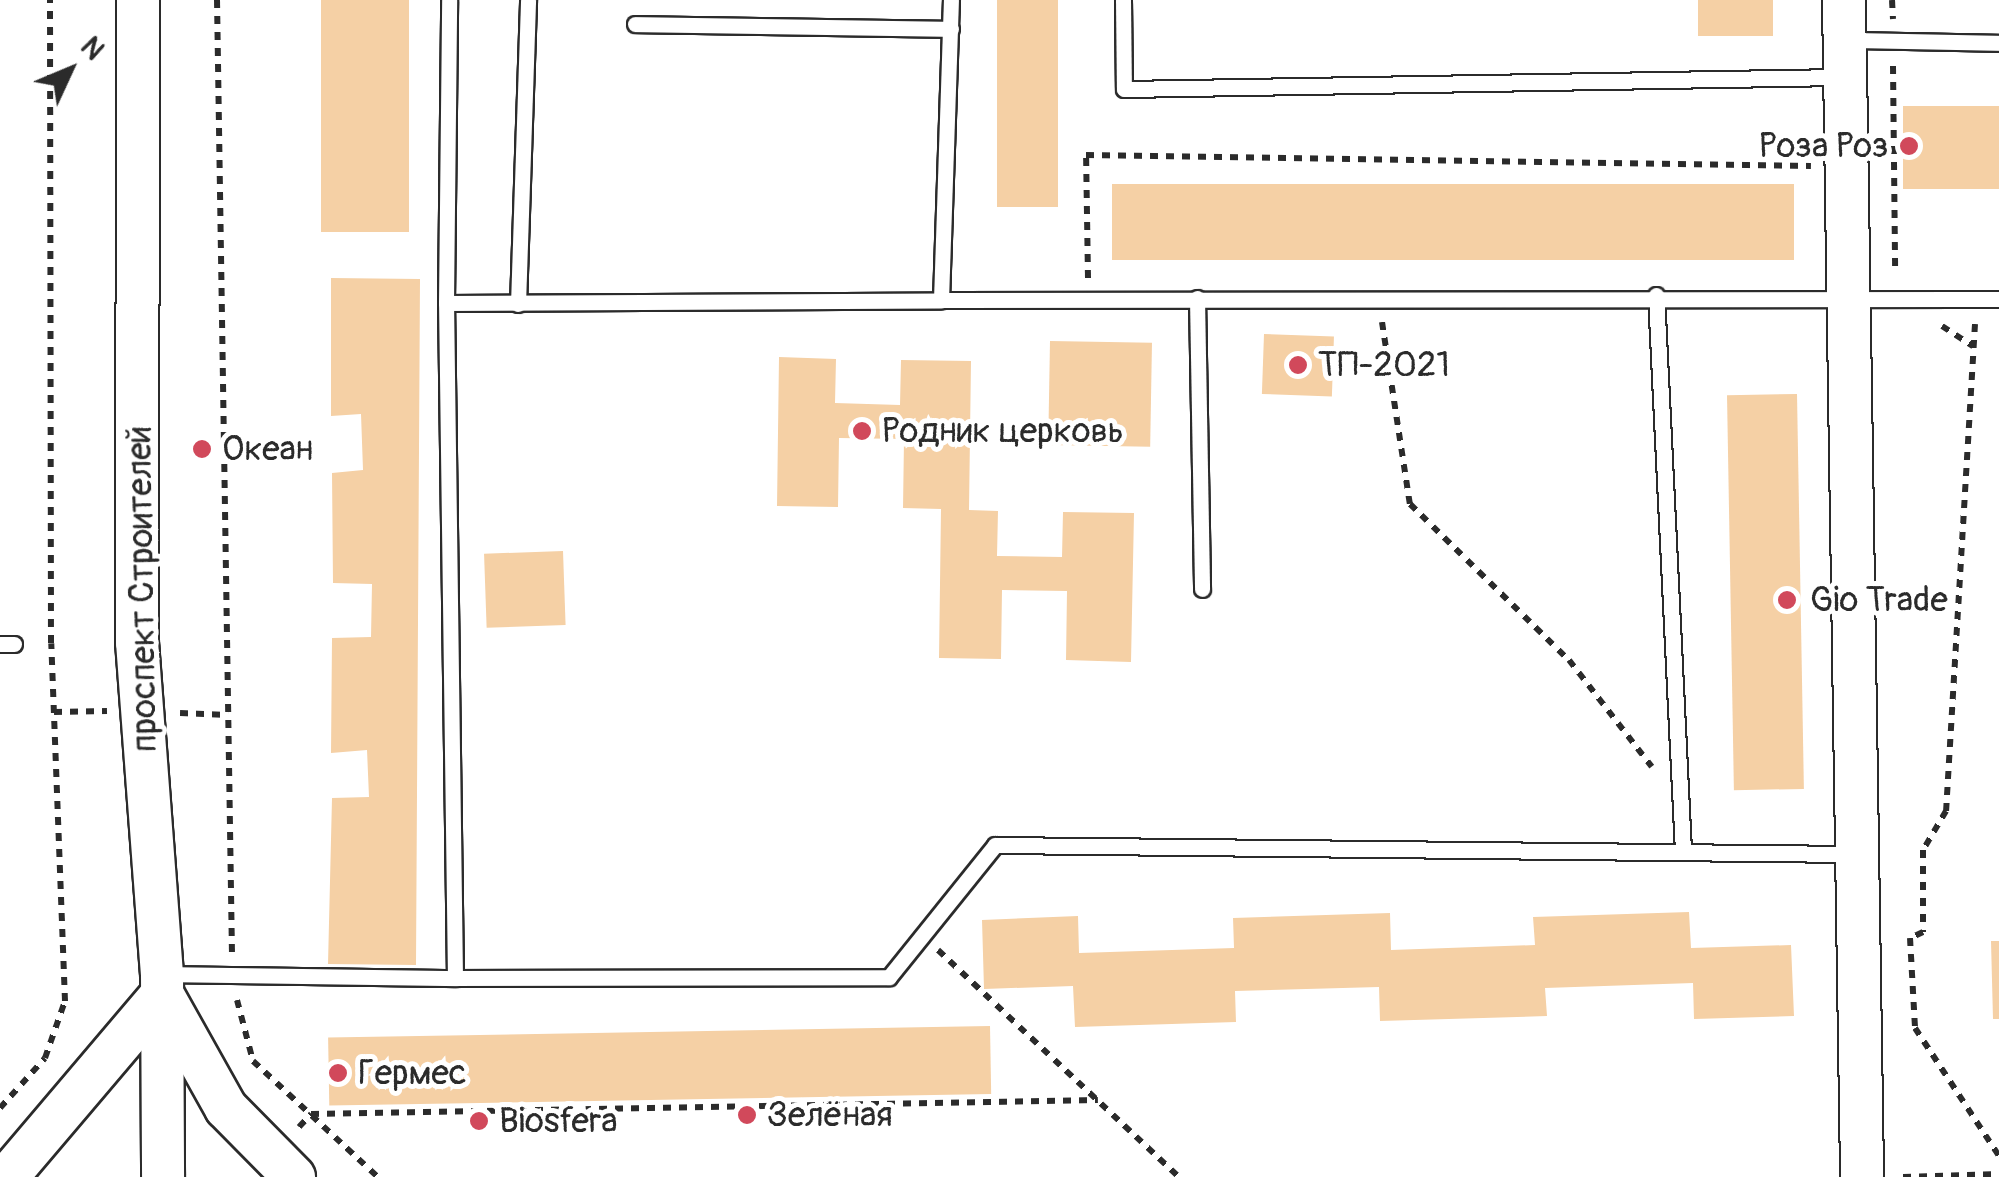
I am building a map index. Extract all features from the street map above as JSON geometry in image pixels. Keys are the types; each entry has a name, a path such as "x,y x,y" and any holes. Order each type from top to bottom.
{"main road":[{"name":"проспект Строителей","path":"138,0 137,642 162,984 162,1177"},
{"path":"1845,39 1844,295 1862,1177"},
{"path":"6,1177 162,984 226,1108 294,1177"}],"lane":[{"path":"449,0 446,303 455,978"},
{"path":"518,304 528,0"},
{"path":"941,300 951,0"},
{"path":"1123,0 1124,89 1845,39 1999,43"},
{"path":"635,24 951,29"},
{"path":"446,303 1844,295 1999,299"},
{"path":"1656,296 1683,852"},
{"path":"1197,298 1202,589"},
{"path":"162,984 232,980 889,977 996,846 1856,854"}],"path":[{"path":"0,1108 44,1058 65,1002 51,643 50,0"},
{"path":"217,0 232,980 253,1061 378,1177"},
{"path":"1892,0 1893,38"},
{"path":"1893,58 1895,296"},
{"path":"1089,299 1086,156 1845,167"},
{"path":"1379,297 1410,504 1569,660 1680,803"},
{"path":"1976,298 1946,812 1923,850 1923,932 1910,938 1915,1028 1999,1156"},
{"path":"923,935 1179,1177"},
{"path":"310,1114 1098,1100"},
{"path":"1903,1177 1999,1174"}],"building":[{"path":"321,0 409,0 409,232 321,232"},
{"path":"997,0 1058,0 1058,207 997,207"},
{"path":"1698,0 1773,0 1773,36 1698,36"},
{"path":"1903,106 1999,106 1999,189 1903,189"},
{"path":"1112,184 1794,184 1794,260 1112,260"},
{"path":"331,278 420,279 416,965 328,964 332,798 369,797 367,750 331,753 332,638 371,637 372,584 333,583 332,473 363,470 361,414 331,416"},
{"name":"ТП-2021","path":"1264,334 1334,336 1332,396 1262,394"},
{"path":"1050,341 1152,343 1150,447 1048,445"},
{"path":"779,357 836,359 835,403 900,405 901,360 971,361 969,510 998,511 997,556 1062,557 1063,512 1134,513 1131,662 1066,660 1067,591 1002,590 1001,659 939,658 941,509 903,508 904,439 839,438 838,507 777,506"},
{"path":"1797,394 1804,789 1734,790 1727,395"},
{"path":"563,551 566,625 487,628 484,554"},
{"path":"1689,912 1691,948 1791,945 1794,1016 1694,1019 1693,983 1545,988 1547,1016 1380,1021 1379,987 1235,991 1236,1022 1075,1027 1073,986 984,989 982,920 1078,916 1079,953 1234,948 1233,918 1390,913 1391,950 1535,945 1533,917"},
{"path":"1991,941 1999,941 1999,1019 1993,1019"},
{"path":"990,1026 991,1094 329,1106 328,1038"}],"place":[{"name":"Роза Роз","path":"1909,146"},
{"name":"ТП-2021","path":"1298,365"},
{"name":"Родник церковь","path":"862,431"},
{"name":"Океан","path":"202,449"},
{"name":"Gio Trade","path":"1787,600"},
{"name":"Гермес","path":"338,1073"},
{"name":"Зелёная","path":"747,1115"},
{"name":"Biosfera","path":"479,1121"}]}
